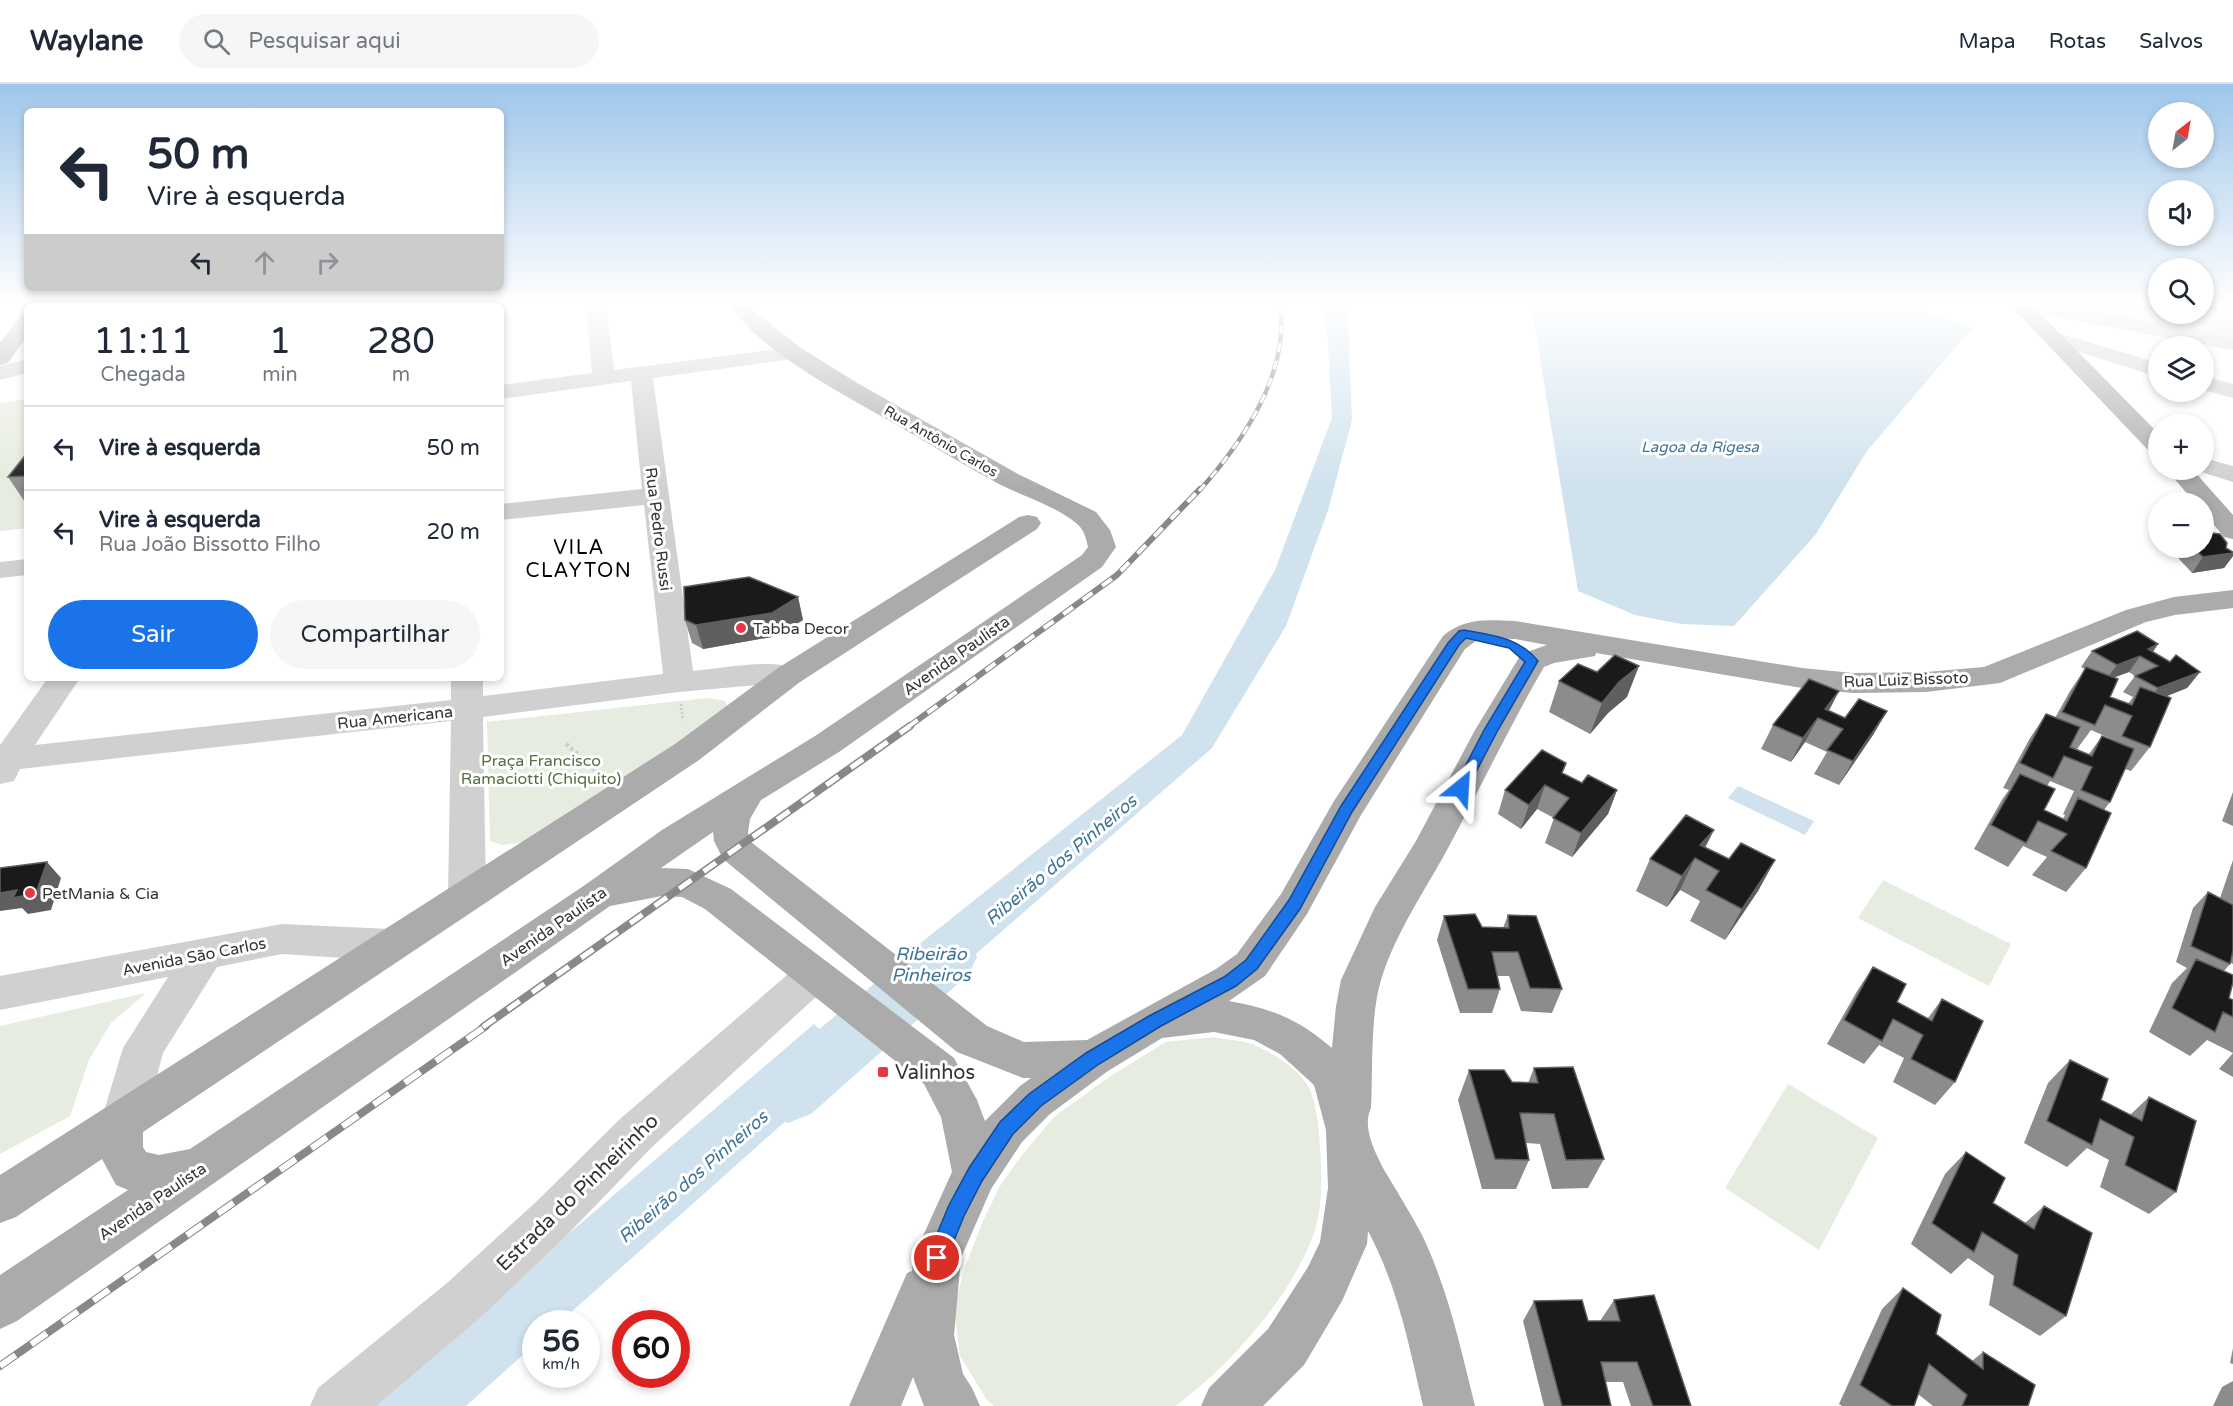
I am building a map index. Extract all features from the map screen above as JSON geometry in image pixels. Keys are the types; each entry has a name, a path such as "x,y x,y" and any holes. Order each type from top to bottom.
{"main road":[{"name":"Rua Antônio Carlos","path":"812,365 917,428 1028,506"},
{"path":"2079,365 2148,436"},
{"path":"2189,480 2233,531"},
{"path":"0,1201 687,752 789,675 1028,506"},
{"name":"Avenida Paulista","path":"0,1304 598,895 675,839 749,790 827,744 1092,561 1102,546 1079,530 1057,525 1028,506"},
{"name":"Rua Luiz Bissoto","path":"1464,634 1484,628 1515,630 1802,678 1853,683 1926,682 1989,676 2136,616 2174,606 2233,599"},
{"path":"874,1406 956,1212 975,1174 1006,1128 1028,1107 1092,1058 1230,981 1251,965 1294,904 1346,810 1454,643 1464,634 1499,640 1514,646 1532,661"},
{"path":"1227,1406 1286,1347 1325,1284 1343,1244 1351,1188 1348,1139 1356,1006 1362,976 1394,907 1430,848 1491,730 1532,661 1547,654 1568,650 1613,646"},
{"path":"749,790 732,819 729,830 736,850 972,1039 1023,1060 1092,1058"},
{"path":"598,895 662,882 688,883 718,899 939,1071 962,1114 975,1174"},
{"path":"1155,1021 1214,1015 1261,1024 1295,1041 1333,1076 1348,1139 1405,1252 1427,1313 1449,1406"},
{"path":"123,1122 119,1143 123,1156 132,1170 159,1176 200,1167"},
{"path":"937,1258 929,1335 940,1385 954,1406"}],"street":[{"path":"602,365 604,379"},
{"path":"504,392 712,365"},
{"path":"0,373 24,367"},
{"name":"Rua Pedro Russi","path":"641,375 654,496 679,682"},
{"path":"2214,386 2233,391"},
{"path":"2214,468 2233,474"},
{"path":"504,512 654,496"},
{"path":"0,570 24,567"},
{"name":"Rua Americana","path":"3,766 467,693 789,675"},
{"path":"3,766 62,681"},
{"path":"467,693 467,896"},
{"name":"Avenida São Carlos","path":"0,993 282,939 390,945"},
{"path":"123,1122 144,1048 204,955"},
{"name":"Estrada do Pinheirinho","path":"336,1406 464,1300 553,1217 636,1133 820,978"}],"path":[{"path":"679,682 687,752"}],"green space":[{"path":"24,399 24,528 0,531 0,403"},
{"name":"Praça Francisco Ramaciotti (Chiquito)","path":"707,698 725,701 731,712 524,842 502,845 490,841 487,722"},
{"path":"1883,880 2011,944 1989,986 1858,918"},
{"path":"146,993 110,1024 89,1060 70,1116 0,1154 0,1026"},
{"path":"1214,1037 1249,1043 1276,1057 1298,1073 1308,1086 1314,1100 1320,1141 1320,1202 1314,1233 1290,1282 1257,1328 1237,1350 1217,1371 1176,1406 994,1406 987,1400 960,1356 954,1307 965,1267 1000,1186 1054,1117 1109,1077 1166,1042"},
{"path":"1788,1084 1878,1138 1819,1250 1725,1188"}],"water":[{"name":"Ribeirão Pinheiros","path":"1329,365 1350,365 1352,420 1328,510 1286,626 1212,748 931,993 893,965 1182,735 1275,570 1332,418"},
{"name":"Lagoa da Rigesa","path":"1541,365 1941,365 1867,451 1816,534 1734,626 1681,624 1635,615 1578,591"},
{"path":"1738,786 1814,821 1805,835 1728,798"},
{"path":"814,1024 853,1061 574,1310 522,1310 522,1356 466,1406 367,1406"}],"building":[{"path":"24,457 24,476 8,477"},
{"path":"2214,533 2220,534 2227,543 2226,548 2233,553 2214,556"},
{"path":"749,577 798,597 772,613 696,625 685,620 684,587"},
{"path":"2137,631 2158,644 2148,649 2170,662 2176,655 2200,672 2158,688 2135,676 2158,666 2140,656 2117,665 2092,651"},
{"path":"1615,655 1639,666 1619,682 1602,703 1559,681 1578,664 1597,672"},
{"path":"2086,667 2118,679 2110,697 2132,705 2140,687 2171,698 2150,747 2122,736 2132,716 2105,705 2095,725 2062,712"},
{"path":"1809,679 1839,691 1825,709 1845,718 1859,699 1887,711 1853,761 1827,750 1843,729 1818,718 1803,738 1773,725"},
{"path":"2046,714 2080,727 2070,747 2092,756 2102,736 2134,749 2110,802 2081,790 2092,767 2064,756 2053,778 2020,763"},
{"path":"1542,750 1566,763 1562,773 1582,783 1588,775 1617,790 1581,833 1553,818 1569,798 1545,785 1529,805 1505,790"},
{"path":"2020,774 2055,789 2044,810 2067,821 2078,798 2111,813 2086,868 2051,851 2067,834 2038,821 2026,843 1991,825"},
{"path":"1686,815 1714,830 1700,845 1729,859 1741,843 1775,860 1742,909 1706,890 1719,871 1695,858 1682,876 1650,859"},
{"path":"47,862 36,893 13,898 17,890 0,893 0,868"},
{"path":"2208,892 2233,905 2233,951 2230,964 2191,946"},
{"path":"1475,914 1482,927 1509,928 1508,915 1536,916 1562,989 1530,988 1518,952 1492,952 1500,989 1468,989 1444,916"},
{"path":"2196,959 2233,975 2229,998 2233,1000 2233,1017 2223,1012 2215,1032 2172,1008"},
{"path":"1873,967 1906,984 1897,1002 1932,1021 1942,999 1983,1021 1955,1082 1911,1059 1923,1035 1893,1019 1882,1041 1844,1020"},
{"path":"2070,1060 2108,1079 2101,1100 2142,1121 2149,1097 2196,1121 2176,1192 2125,1165 2134,1137 2100,1119 2092,1145 2047,1121"},
{"path":"1573,1067 1604,1159 1566,1160 1554,1114 1520,1113 1529,1160 1495,1159 1469,1070 1504,1070 1512,1082 1538,1083 1534,1068"},
{"path":"1966,1152 2005,1178 1993,1203 2034,1229 2044,1206 2092,1233 2066,1316 2013,1285 2018,1255 1982,1232 1974,1252 1932,1223"},
{"path":"1903,1288 1941,1315 1936,1334 1983,1369 1983,1352 2035,1385 2028,1406 1962,1406 1967,1395 1929,1364 1914,1406 1892,1406 1860,1385"},
{"path":"1654,1295 1691,1406 1653,1406 1637,1362 1601,1362 1611,1406 1562,1406 1534,1301 1582,1300 1588,1321 1620,1321 1614,1300"}],"waterway":[{"name":"Ribeirão dos Pinheiros","path":"788,1094 948,957"}],"railway":[{"path":"1199,491 1247,428 1271,380 1275,365"},
{"path":"908,727 1117,575 1200,489"},
{"path":"483,1027 910,726"},
{"path":"0,1366 486,1026"}],"place":[{"name":"Tabba Decor","path":"741,628"},
{"name":"PetMania & Cia","path":"30,893"},
{"name":"Valinhos","path":"883,1072"}],"district":[{"name":"VILA CLAYTON","path":"579,558"}],"route":[{"path":"937,1258 975,1174 1006,1128 1035,1100 1092,1058 1230,981 1251,965 1294,904 1346,810 1454,643 1464,634 1499,640 1522,651 1532,661 1491,730 1461,788"}]}
